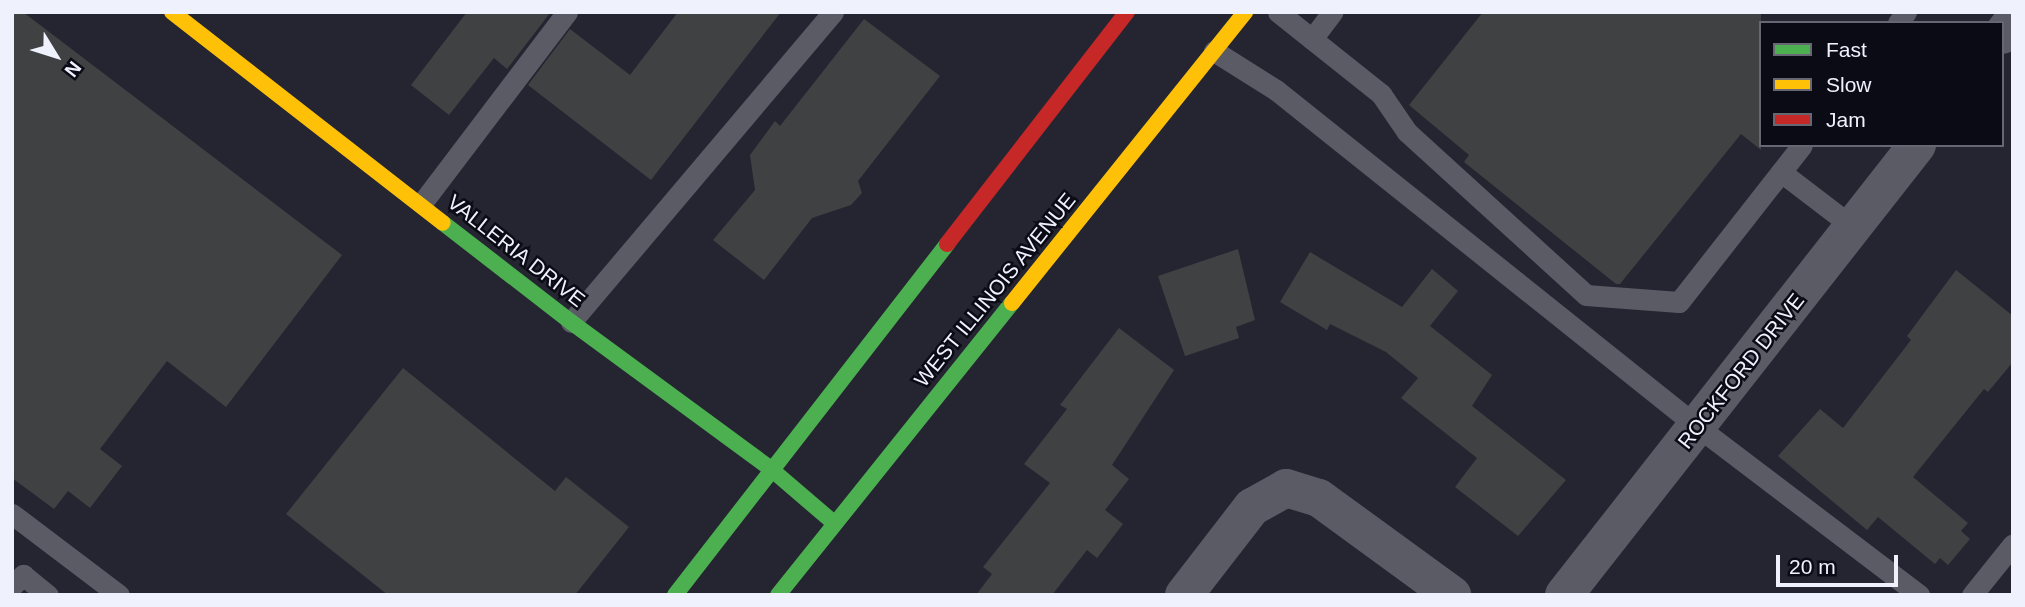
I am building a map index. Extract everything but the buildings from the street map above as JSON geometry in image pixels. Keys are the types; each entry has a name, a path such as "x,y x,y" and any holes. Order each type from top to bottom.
{"main road":[{"name":"VALLERIA DRIVE","path":"172,12 422,203 571,322 771,469 834,523"},
{"path":"675,595 1127,12"},
{"path":"1219,12 1240,19"},
{"name":"WEST ILLINOIS AVENUE","path":"778,595 1240,19"}],"street":[{"name":"ROCKFORD DRIVE","path":"1564,595 1915,147"},
{"path":"1184,595 1252,507 1286,488 1319,498 1451,595"}],"lane":[{"path":"422,203 568,12"},
{"path":"571,322 832,12"},
{"path":"1278,12 1381,94 1408,132 1586,295 1679,302 1800,147"},
{"path":"1312,39 1332,12"},
{"path":"1214,51 1276,90 1698,427 1919,595"},
{"path":"1781,172 1853,227"},
{"path":"12,514 119,595"},
{"path":"1972,595 2013,544"},
{"path":"12,586 23,575 48,595"}],"traffic: fast":[{"path":"443,223 571,322 771,469 834,523"},
{"path":"675,595 947,244"},
{"path":"778,595 1012,303"}],"traffic: slow":[{"path":"172,12 443,223"},
{"path":"1012,303 1245,12"}],"traffic: jam":[{"path":"947,244 1127,12"}]}
